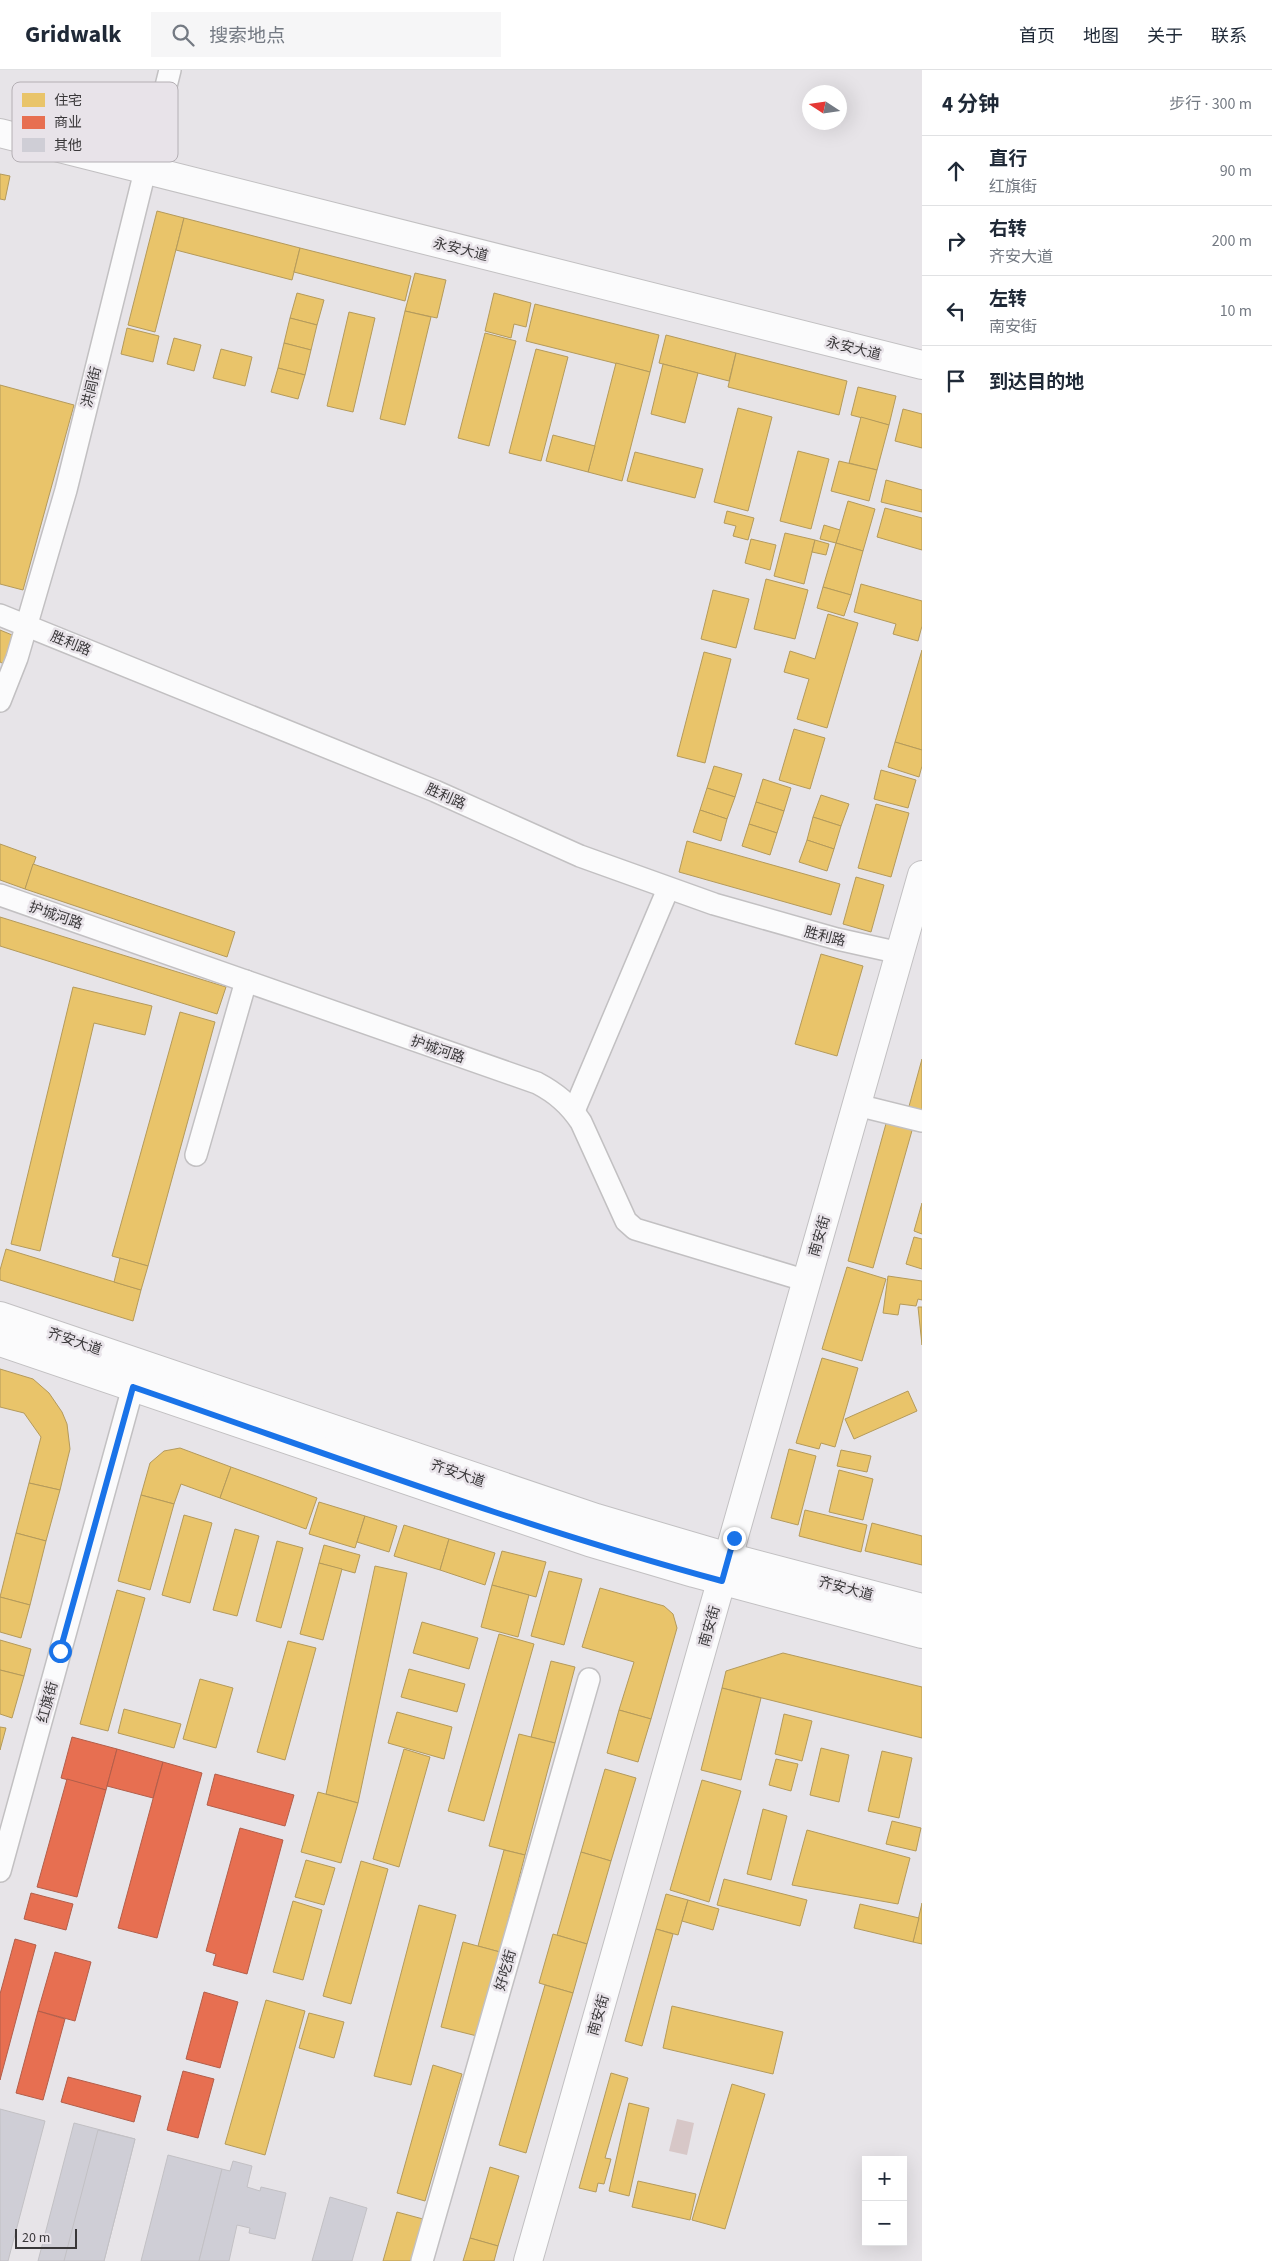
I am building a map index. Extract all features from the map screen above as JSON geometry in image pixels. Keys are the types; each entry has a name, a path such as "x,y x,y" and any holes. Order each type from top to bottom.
{"main road":[{"name":"永安大道","path":"113,162 922,365"},
{"name":"南安街","path":"528,2261 922,875"},
{"name":"齐安大道","path":"0,1316 596,1518 725,1569 922,1634"},
{"name":"齐安大道","path":"0,1342 588,1542 922,1608"}],"street":[{"name":"洪闾街","path":"0,701 27,625 66,490 146,162"},
{"name":"胜利路","path":"0,615 435,791 580,856 668,889 776,923 900,953"},
{"path":"574,1111 668,889"},
{"name":"护城河路","path":"0,895 537,1083 552,1091 574,1111 581,1122 626,1221 635,1228 806,1281"},
{"path":"196,1155 246,981"},
{"path":"857,1105 922,1121"},
{"name":"红旗街","path":"0,1871 133,1387"},
{"name":"好吃街","path":"422,2261 589,1679"}],"shaded area":[{"path":"677,2119 694,2123 687,2155 669,2151"}],"building: 住宅":[{"path":"0,174 10,176 5,200 0,199"},
{"path":"157,211 184,218 155,332 128,325"},
{"path":"184,218 300,248 292,280 176,250"},
{"path":"300,248 411,276 405,301 294,272"},
{"path":"415,273 446,280 437,318 405,311"},
{"path":"297,293 324,300 317,325 290,318"},
{"path":"494,293 531,303 526,327 514,324 511,338 485,331"},
{"path":"535,304 659,335 650,372 526,341"},
{"path":"405,311 431,317 405,425 380,419"},
{"path":"349,312 375,318 353,412 327,406"},
{"path":"290,318 317,325 311,350 284,343"},
{"path":"127,328 159,336 153,362 121,354"},
{"path":"485,333 516,341 489,446 458,438"},
{"path":"666,335 736,353 729,381 659,363"},
{"path":"174,338 201,345 194,371 167,364"},
{"path":"284,343 311,350 305,375 278,368"},
{"path":"221,349 252,357 245,386 213,378"},
{"path":"536,349 568,357 541,461 509,453"},
{"path":"736,353 847,381 839,415 728,387"},
{"path":"616,363 650,372 622,481 588,472"},
{"path":"663,364 698,373 685,423 651,414"},
{"path":"278,368 305,375 298,399 271,392"},
{"path":"0,385 74,405 23,590 0,584"},
{"path":"858,387 896,396 889,425 851,415"},
{"path":"738,408 772,417 748,511 714,502"},
{"path":"903,409 922,414 922,448 895,441"},
{"path":"861,417 889,425 877,470 849,463"},
{"path":"553,435 595,446 588,472 546,461"},
{"path":"798,451 829,459 811,529 780,521"},
{"path":"635,452 703,469 695,498 627,481"},
{"path":"839,461 877,470 869,501 831,491"},
{"path":"886,480 922,490 922,512 881,502"},
{"path":"848,501 875,509 863,551 836,543"},
{"path":"885,508 922,518 922,550 877,537"},
{"path":"727,511 754,518 748,540 733,536 736,526 724,523"},
{"path":"824,525 840,530 836,543 820,539"},
{"path":"785,533 815,540 804,584 774,576"},
{"path":"751,539 776,545 770,570 745,563"},
{"path":"815,540 829,544 826,555 812,552"},
{"path":"836,543 863,551 851,595 823,587"},
{"path":"766,579 808,590 795,639 754,629"},
{"path":"861,584 922,601 922,626 918,641 893,634 896,624 854,612"},
{"path":"823,587 851,595 844,616 817,608"},
{"path":"713,590 749,599 736,648 701,639"},
{"path":"828,614 858,623 827,728 797,719 809,679 784,672 790,651 815,659"},
{"path":"0,630 17,637 6,665 0,662"},
{"path":"922,650 922,750 895,742"},
{"path":"704,652 731,659 705,763 677,756"},
{"path":"794,729 825,738 810,789 779,780"},
{"path":"895,742 922,750 922,766 919,777 888,767"},
{"path":"714,766 742,774 735,797 707,788"},
{"path":"881,770 916,780 908,808 874,799"},
{"path":"763,779 791,788 784,811 756,802"},
{"path":"707,788 735,797 727,819 700,810"},
{"path":"821,795 849,804 841,826 813,817"},
{"path":"756,802 784,811 777,833 749,824"},
{"path":"876,804 909,813 891,877 858,868"},
{"path":"700,810 727,819 721,841 693,832"},
{"path":"813,817 841,826 834,849 807,840"},
{"path":"749,824 777,833 770,855 742,846"},
{"path":"807,840 834,849 827,871 799,862"},
{"path":"687,841 840,884 831,915 679,872"},
{"path":"0,844 36,857 25,889 0,880"},
{"path":"33,864 235,932 227,957 25,889"},
{"path":"856,877 884,885 871,932 843,924"},
{"path":"0,917 226,987 217,1014 0,946"},
{"path":"821,954 863,966 837,1056 795,1044"},
{"path":"73,987 152,1006 145,1035 94,1023 40,1251 11,1244"},
{"path":"180,1012 215,1022 148,1266 112,1256"},
{"path":"922,1059 922,1114 908,1110"},
{"path":"887,1120 913,1127 873,1268 848,1261"},
{"path":"922,1203 922,1234 914,1231"},
{"path":"914,1237 922,1239 922,1269 906,1264"},
{"path":"6,1249 141,1290 133,1321 0,1280 0,1270"},
{"path":"120,1258 148,1266 141,1290 114,1282"},
{"path":"847,1267 886,1279 862,1361 822,1349"},
{"path":"888,1276 922,1281 922,1300 918,1299 916,1306 900,1304 898,1315 883,1313"},
{"path":"918,1307 922,1307 922,1345"},
{"path":"822,1358 858,1368 835,1447 821,1443 819,1449 796,1443"},
{"path":"0,1369 33,1379 49,1393 62,1412 67,1424 70,1449 60,1490 29,1483 41,1437 24,1413 0,1407"},
{"path":"908,1391 917,1411 854,1439 845,1419"},
{"path":"180,1448 231,1467 220,1498 181,1484 174,1504 141,1495 150,1463 164,1451"},
{"path":"789,1449 816,1456 798,1525 771,1518"},
{"path":"841,1450 871,1456 867,1472 837,1466"},
{"path":"231,1467 317,1498 306,1529 220,1498"},
{"path":"839,1470 873,1479 863,1520 829,1512"},
{"path":"29,1483 60,1490 46,1541 16,1533"},
{"path":"141,1495 174,1504 150,1590 118,1581"},
{"path":"319,1502 365,1516 355,1548 309,1534"},
{"path":"805,1510 867,1525 861,1552 799,1536"},
{"path":"184,1515 212,1523 190,1603 162,1595"},
{"path":"365,1516 397,1526 389,1552 357,1542"},
{"path":"872,1523 922,1536 922,1565 865,1551"},
{"path":"404,1525 449,1539 440,1570 394,1556"},
{"path":"235,1529 259,1536 237,1616 213,1610"},
{"path":"16,1533 46,1541 30,1605 0,1597"},
{"path":"449,1539 495,1553 485,1585 440,1570"},
{"path":"277,1541 303,1548 281,1628 256,1621"},
{"path":"324,1545 360,1555 355,1573 319,1563"},
{"path":"502,1551 546,1562 536,1597 492,1585"},
{"path":"319,1563 342,1569 323,1640 300,1634"},
{"path":"375,1566 407,1573 358,1803 326,1794"},
{"path":"549,1571 582,1579 564,1645 531,1636"},
{"path":"492,1585 529,1595 518,1637 481,1627"},
{"path":"600,1588 664,1606 673,1614 677,1628 651,1719 619,1710 634,1662 582,1647"},
{"path":"117,1590 145,1598 108,1731 80,1724"},
{"path":"0,1597 30,1605 21,1638 0,1632"},
{"path":"422,1622 478,1638 469,1669 413,1653"},
{"path":"499,1634 534,1644 484,1821 448,1811"},
{"path":"0,1640 31,1649 24,1676 0,1670"},
{"path":"288,1641 316,1648 285,1760 257,1752"},
{"path":"783,1653 922,1687 922,1738 722,1688 726,1671"},
{"path":"551,1661 575,1667 555,1743 531,1737"},
{"path":"409,1669 465,1684 457,1712 401,1697"},
{"path":"0,1670 24,1676 12,1718 0,1714"},
{"path":"200,1679 233,1688 216,1748 183,1739"},
{"path":"722,1688 761,1698 741,1780 701,1770"},
{"path":"124,1709 181,1724 174,1748 118,1733"},
{"path":"619,1710 651,1719 638,1762 607,1753"},
{"path":"397,1712 452,1727 444,1759 388,1743"},
{"path":"784,1714 812,1721 802,1761 775,1754"},
{"path":"0,1727 6,1728 0,1750"},
{"path":"519,1734 555,1743 525,1855 489,1846"},
{"path":"821,1748 849,1755 839,1802 810,1795"},
{"path":"404,1749 430,1757 399,1867 373,1859"},
{"path":"882,1751 912,1758 899,1818 868,1811"},
{"path":"776,1759 798,1764 791,1791 769,1785"},
{"path":"605,1769 636,1778 611,1861 581,1852"},
{"path":"702,1780 741,1791 709,1902 670,1890"},
{"path":"318,1792 358,1803 341,1863 301,1852"},
{"path":"763,1809 787,1816 771,1880 747,1874"},
{"path":"892,1821 921,1828 916,1851 886,1844"},
{"path":"807,1830 910,1858 898,1904 792,1885"},
{"path":"504,1850 525,1855 500,1952 478,1946"},
{"path":"581,1852 611,1861 587,1944 557,1935"},
{"path":"306,1860 335,1868 324,1905 295,1897"},
{"path":"361,1861 388,1869 351,2004 323,1996"},
{"path":"724,1879 807,1900 800,1926 717,1905"},
{"path":"666,1894 688,1900 678,1935 656,1929"},
{"path":"688,1900 719,1909 713,1930 682,1921"},
{"path":"293,1901 322,1910 303,1980 273,1972"},
{"path":"922,1903 922,1944 913,1942"},
{"path":"860,1904 919,1918 913,1942 854,1928"},
{"path":"419,1905 456,1915 411,2085 374,2076"},
{"path":"656,1929 673,1934 642,2046 625,2041"},
{"path":"553,1934 587,1944 573,1993 539,1983"},
{"path":"463,1942 500,1952 477,2036 441,2027"},
{"path":"545,1985 573,1993 526,2153 499,2145"},
{"path":"266,2000 305,2011 265,2155 225,2144"},
{"path":"672,2006 783,2032 773,2074 663,2048"},
{"path":"309,2013 344,2022 334,2058 299,2048"},
{"path":"433,2065 462,2074 425,2201 397,2193"},
{"path":"611,2073 628,2078 605,2158 611,2159 604,2184 598,2183 596,2192 579,2188"},
{"path":"732,2084 765,2094 725,2229 692,2220"},
{"path":"629,2103 649,2108 629,2196 609,2191"},
{"path":"490,2167 519,2176 498,2246 470,2238"},
{"path":"638,2181 696,2194 690,2220 632,2207"},
{"path":"397,2212 423,2219 411,2261 383,2261"},
{"path":"470,2238 498,2246 494,2261 463,2261"}],"building: 商业":[{"path":"72,1737 117,1749 106,1790 61,1778"},
{"path":"117,1749 163,1762 153,1798 107,1786"},
{"path":"163,1762 202,1773 157,1938 118,1928"},
{"path":"215,1774 294,1795 285,1826 207,1805"},
{"path":"67,1779 106,1790 77,1897 37,1887"},
{"path":"240,1828 283,1840 247,1974 213,1965 216,1954 206,1951"},
{"path":"31,1893 73,1904 66,1930 24,1919"},
{"path":"15,1939 36,1945 0,2080 0,1994"},
{"path":"55,1952 91,1962 75,2021 38,2011"},
{"path":"204,1992 238,2002 220,2068 186,2059"},
{"path":"38,2011 65,2019 43,2100 16,2093"},
{"path":"183,2071 214,2079 198,2138 167,2130"},
{"path":"68,2077 141,2096 134,2122 61,2102"}],"building: 其他":[{"path":"0,2109 45,2121 8,2261 0,2261"},
{"path":"74,2123 135,2139 104,2261 38,2261"},
{"path":"98,2130 135,2139 104,2261 64,2261"},
{"path":"168,2155 222,2169 199,2261 141,2261"},
{"path":"233,2161 252,2166 247,2187 260,2191 261,2187 286,2193 275,2239 249,2233 250,2228 237,2225 229,2261 199,2261 222,2169 230,2171"},
{"path":"330,2197 367,2208 352,2261 312,2261"}],"route":[{"path":"60,1651 133,1387 588,1542 722,1581 734,1538"}]}
